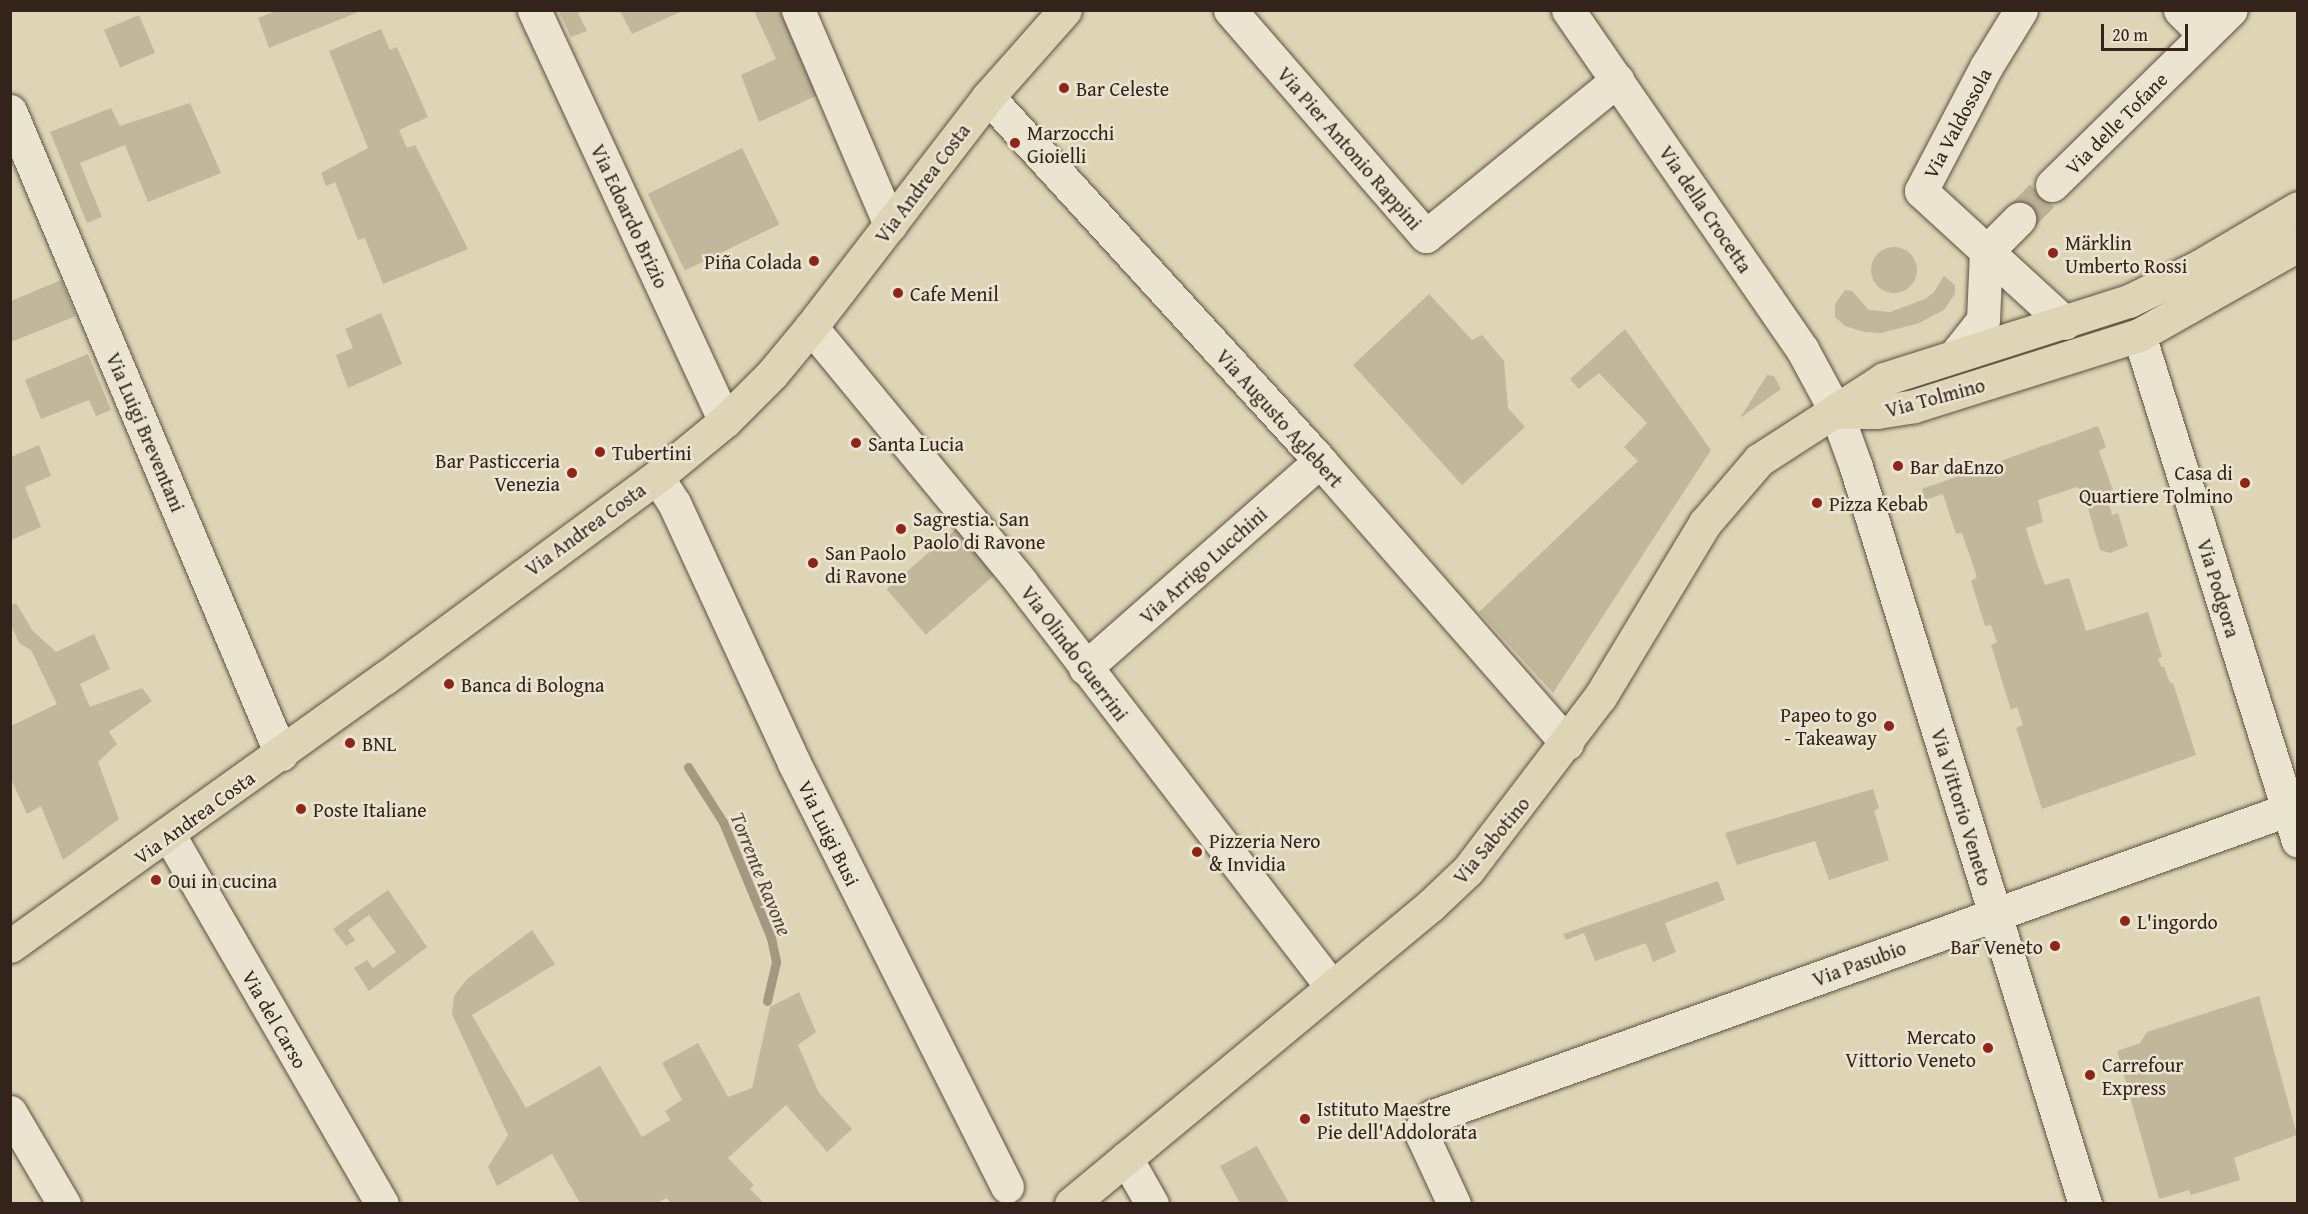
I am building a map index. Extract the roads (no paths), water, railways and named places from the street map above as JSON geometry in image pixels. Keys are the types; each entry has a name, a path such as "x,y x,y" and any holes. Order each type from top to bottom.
{"main road":[{"name":"Via Andrea Costa","path":"10,946 281,754 657,477 725,421 811,327 988,97 1065,10"},
{"name":"Via Tolmino","path":"1836,412 1884,379 1956,354 2066,323 2155,290 2298,208"},
{"name":"Via Tolmino","path":"1836,412 1877,412 1914,406 2139,335 2298,245"},
{"name":"Via Sabotino","path":"1071,1203 1430,906 1468,870 1567,744 1719,503 1773,449 1836,412"}],"street":[{"name":"Via Edoardo Brizio","path":"534,10 725,421"},
{"path":"798,10 890,225"},
{"name":"Via Pier Antonio Rappini","path":"1230,10 1426,236 1617,80"},
{"name":"Via della Crocetta","path":"1568,10 1802,349 1836,412"},
{"name":"Via Valdossola","path":"2021,10 1986,67 1921,191 2066,323"},
{"path":"2180,10 2205,35"},
{"name":"Via delle Tofane","path":"2052,185 2231,10"},
{"name":"Via Augusto Aglebert","path":"988,97 1320,461 1567,744"},
{"name":"Via Luigi Breventani","path":"10,111 281,754"},
{"path":"1956,354 1983,320 1986,252 2019,219"},
{"name":"Via Olindo Guerrini","path":"811,327 1015,576 1331,986"},
{"name":"Via Podgora","path":"2139,335 2293,808 2298,841"},
{"name":"Via Vittorio Veneto","path":"1836,412 1856,467 2085,1203"},
{"name":"Via Arrigo Lucchini","path":"1085,668 1320,461"},
{"name":"Via Luigi Busi","path":"657,477 674,503 794,763 1007,1187"},
{"name":"Via Pasubio","path":"1454,1203 1428,1155 1423,1125 1433,1116 2293,808"},
{"name":"Via del Carso","path":"169,835 382,1203"},
{"path":"10,1112 64,1203"},
{"path":"1126,1158 1152,1203"}],"waterway":[{"name":"Torrente Ravone","path":"688,767 723,822 771,938 776,962 767,1001"}],"tunnel":[{"path":"2019,219 2052,185"}],"place":[{"name":"Bar Celeste","path":"1064,88"},
{"name":"Marzocchi Gioielli","path":"1015,143"},
{"name":"Märklin Umberto Rossi","path":"2053,253"},
{"name":"Piña Colada","path":"814,261"},
{"name":"Cafe Menil","path":"898,293"},
{"name":"Santa Lucia","path":"856,443"},
{"name":"Tubertini","path":"600,452"},
{"name":"Bar daEnzo","path":"1898,466"},
{"name":"Bar Pasticceria Venezia","path":"572,473"},
{"name":"Casa di Quartiere Tolmino","path":"2245,483"},
{"name":"Pizza Kebab","path":"1817,503"},
{"name":"Sagrestia. San Paolo di Ravone","path":"901,529"},
{"name":"San Paolo di Ravone","path":"813,563"},
{"name":"Banca di Bologna","path":"449,684"},
{"name":"Papeo to go - Takeaway","path":"1889,726"},
{"name":"BNL","path":"350,743"},
{"name":"Poste Italiane","path":"301,809"},
{"name":"Pizzeria Nero & Invidia","path":"1197,852"},
{"name":"Oui in cucina","path":"156,880"},
{"name":"L'ingordo","path":"2125,921"},
{"name":"Bar Veneto","path":"2055,946"},
{"name":"Mercato Vittorio Veneto","path":"1988,1048"},
{"name":"Carrefour Express","path":"2090,1075"},
{"name":"Istituto Maestre Pie dell'Addolorata","path":"1305,1119"}]}
